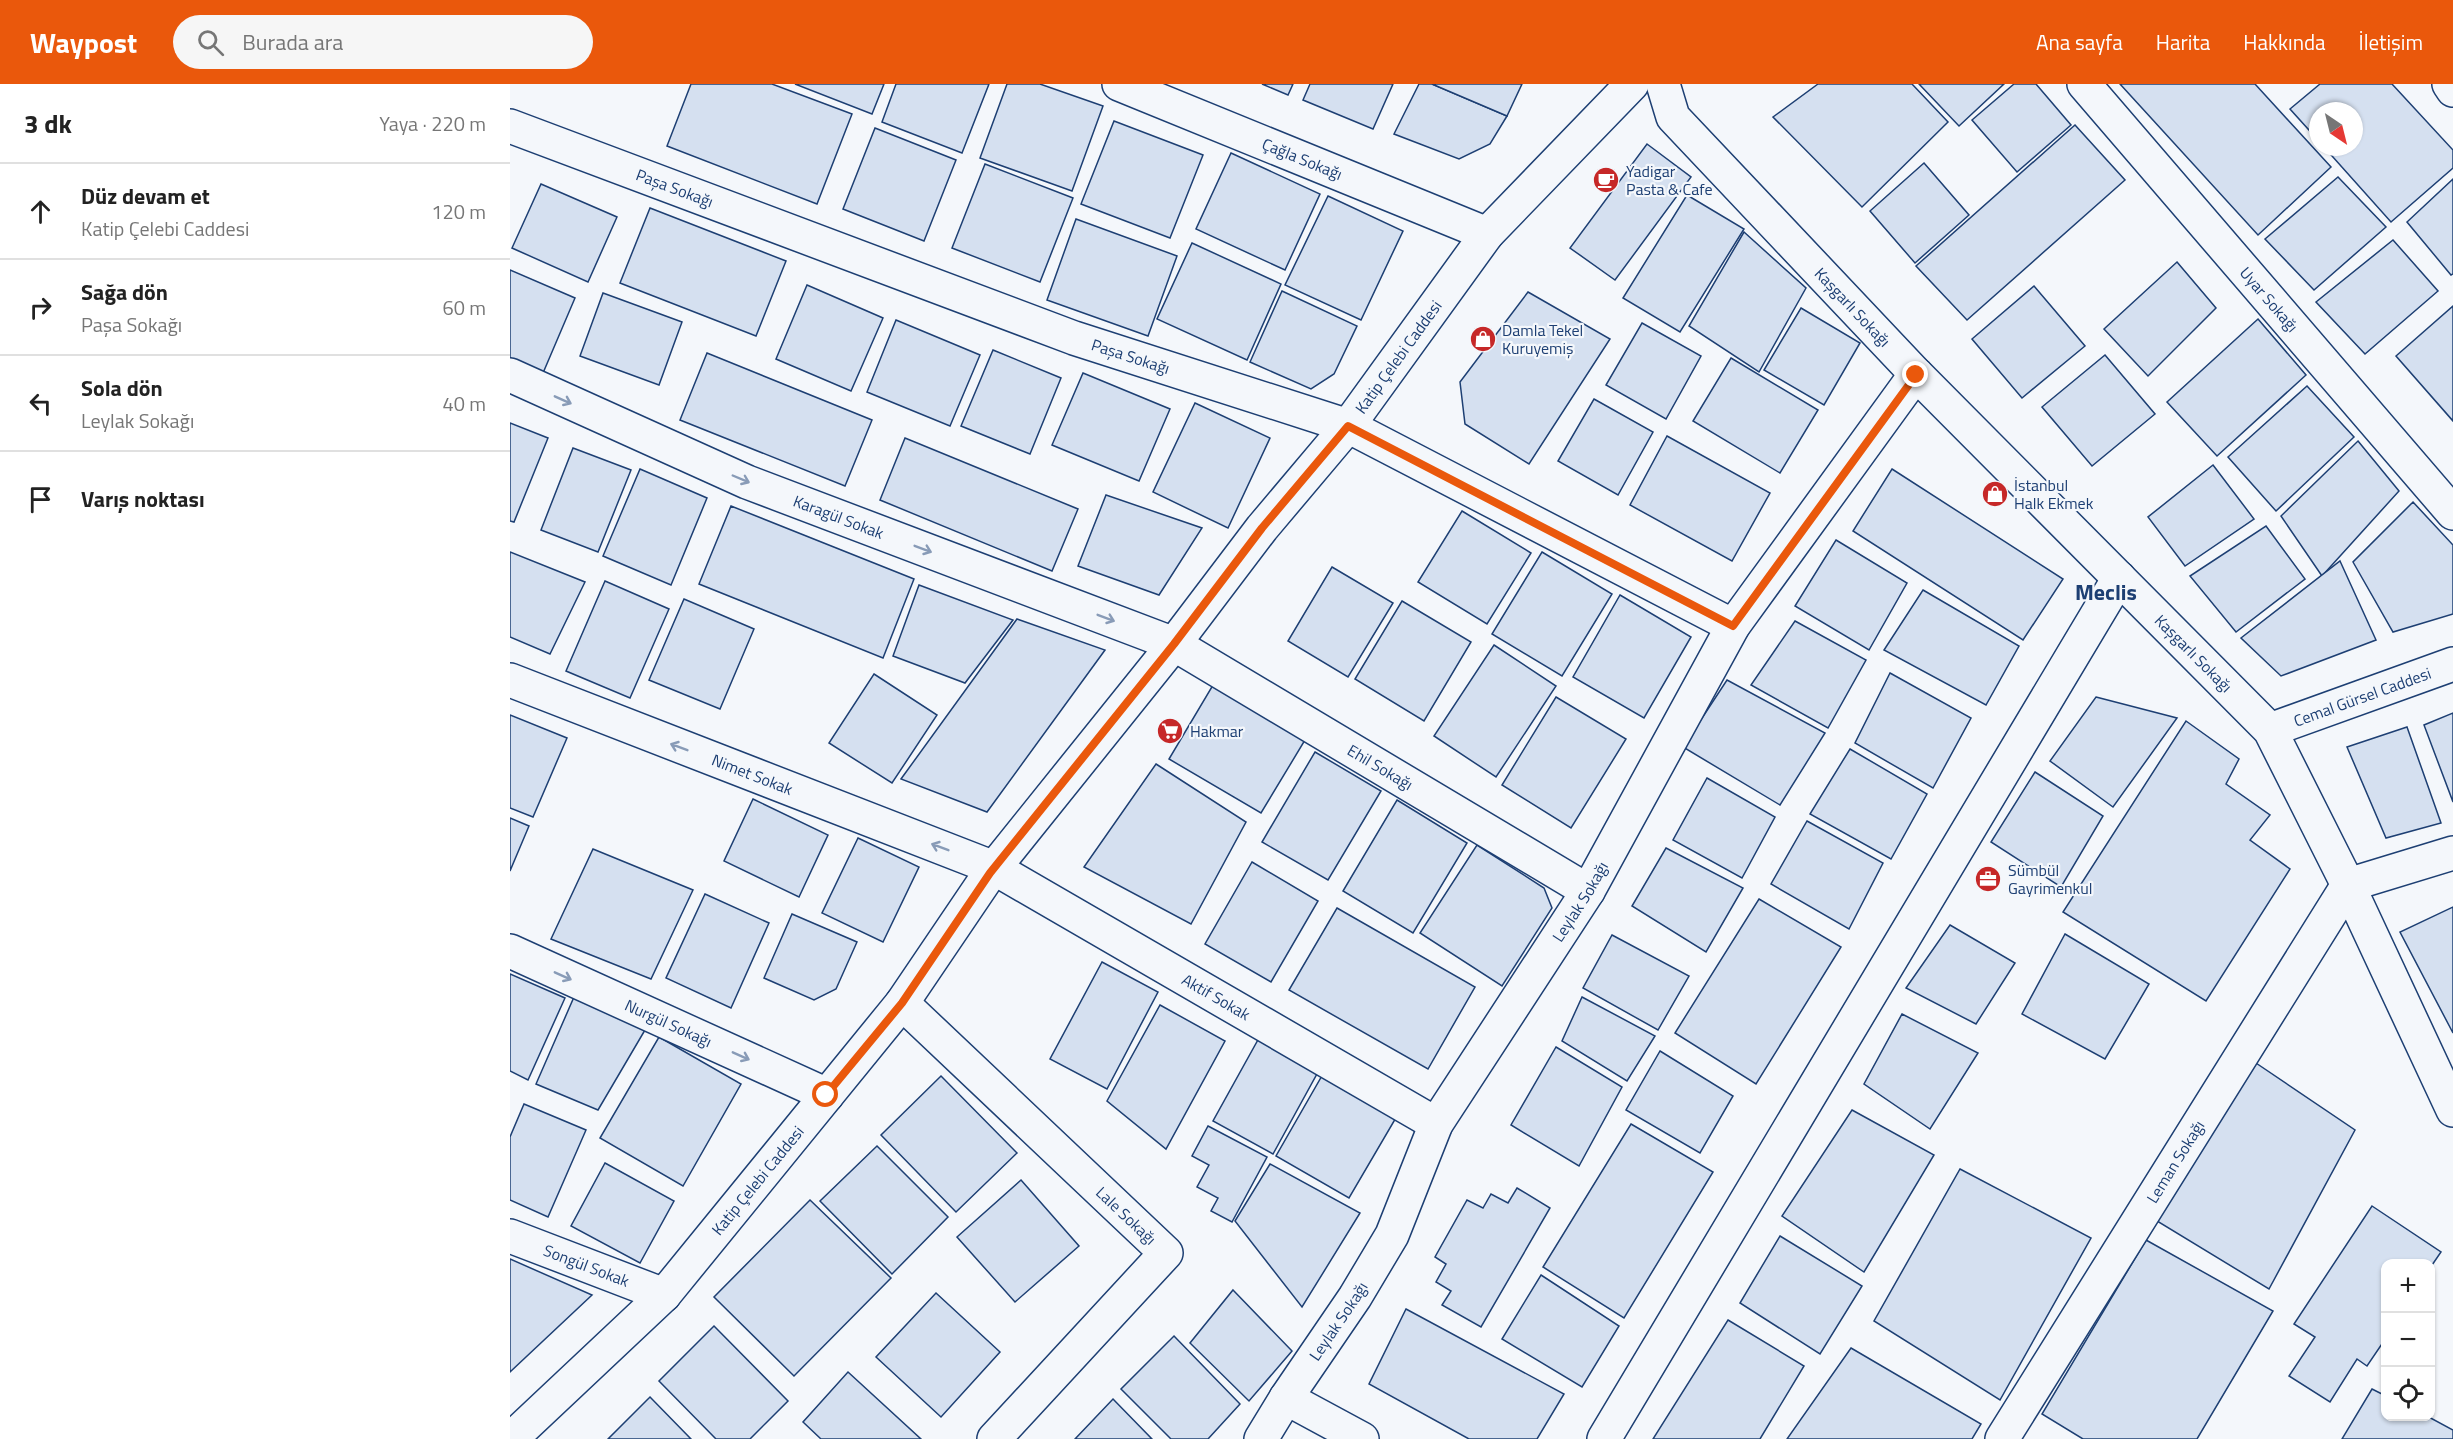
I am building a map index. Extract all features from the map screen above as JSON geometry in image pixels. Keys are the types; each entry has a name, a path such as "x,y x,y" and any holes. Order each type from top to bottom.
{"street":[{"name":"Çağla Sokağı","path":"1119,84 1487,234"},
{"name":"Katip Çelebi Caddesi","path":"511,1439 664,1295 902,1003 994,868 1174,644 1262,528 1348,426 1487,234 1632,84"},
{"name":"Kaşgarlı Sokağı","path":"1663,84 1674,117 1916,375 2270,730 2348,885 2453,1110"},
{"name":"Uyar Sokağı","path":"2084,84 2453,513"},
{"path":"2449,84 2453,90"},
{"name":"Paşa Sokağı","path":"510,126 1074,338 1348,426 1733,626"},
{"name":"Karagül Sokak","path":"510,375 747,482 1174,644"},
{"name":"Leylak Sokağı","path":"1261,1439 1355,1297 1392,1235 1436,1124 1588,891 1733,626 1916,375"},
{"path":"1604,1439 2119,578"},
{"name":"Ehil Sokağı","path":"1174,644 1588,891"},
{"name":"Cemal Gürsel Caddesi","path":"2270,730 2453,664"},
{"name":"Nimet Sokak","path":"510,680 994,868"},
{"path":"2348,885 2453,853"},
{"name":"Aktif Sokak","path":"994,868 1436,1124"},
{"name":"Leman Sokağı","path":"2002,1439 2348,885"},
{"name":"Nurgül Sokağı","path":"510,951 826,1095"},
{"name":"Lale Sokağı","path":"902,1003 1166,1253 994,1439"},
{"name":"Songül Sokak","path":"510,1236 664,1295"},
{"path":"1286,1398 1362,1439"}],"building":[{"path":"691,84 772,84 852,114 817,204 667,146"},
{"path":"795,84 884,84 872,114"},
{"path":"896,84 989,84 962,153 882,122"},
{"path":"1007,84 1040,84 1103,106 1072,191 980,158"},
{"path":"1262,84 1293,84 1288,95"},
{"path":"1310,84 1393,84 1373,129 1303,100"},
{"path":"1419,84 1432,84 1507,116 1490,144 1459,159 1394,134"},
{"path":"1432,84 1522,84 1507,116"},
{"path":"1818,84 1912,84 1948,122 1862,207 1773,117"},
{"path":"1919,84 2004,84 1959,126"},
{"path":"2014,84 2036,84 2071,125 2017,172 1972,120"},
{"path":"2120,84 2255,84 2309,143 2309,156 2321,156 2331,167 2258,235"},
{"path":"2320,84 2392,84 2453,150 2453,168 2391,222 2332,156 2363,156 2363,102 2309,102 2309,130 2290,109"},
{"path":"1114,121 1203,155 1170,238 1081,204"},
{"path":"2075,125 2125,180 1967,320 1916,266"},
{"path":"875,128 956,160 924,241 843,209"},
{"path":"1647,144 1691,177 1615,280 1570,248"},
{"path":"1231,153 1320,194 1285,270 1196,229"},
{"path":"1924,163 1969,215 1915,263 1870,211"},
{"path":"985,164 1073,198 1040,282 952,248"},
{"path":"2338,177 2386,227 2314,290 2265,239"},
{"path":"2453,179 2453,274 2451,275 2407,222"},
{"path":"541,184 617,217 588,282 512,248"},
{"path":"1687,195 1744,229 1680,332 1623,298"},
{"path":"1328,196 1403,231 1361,320 1285,285"},
{"path":"650,208 786,261 756,336 620,283"},
{"path":"1076,219 1177,256 1148,336 1047,300"},
{"path":"1744,232 1806,288 1759,372 1689,326"},
{"path":"2393,240 2438,291 2365,354 2316,302"},
{"path":"1192,243 1281,284 1247,360 1157,319"},
{"path":"2177,262 2216,308 2148,376 2104,329"},
{"path":"510,270 575,298 543,373 510,358"},
{"path":"807,285 883,318 851,391 776,359"},
{"path":"2034,286 2085,346 2022,398 1972,339"},
{"path":"1282,291 1357,326 1334,374 1311,389 1250,362"},
{"path":"1528,292 1610,339 1529,464 1465,424 1460,382"},
{"path":"603,293 682,322 659,385 580,356"},
{"path":"2453,306 2453,421 2396,356"},
{"path":"1801,308 1860,343 1824,405 1764,370"},
{"path":"2258,319 2306,375 2217,456 2167,402"},
{"path":"896,320 980,355 950,426 867,392"},
{"path":"1642,323 1701,356 1666,419 1606,385"},
{"path":"993,350 1061,378 1030,454 961,426"},
{"path":"707,353 872,420 845,486 680,420"},
{"path":"2105,355 2155,414 2092,466 2042,407"},
{"path":"1731,358 1818,410 1780,473 1693,421"},
{"path":"1083,373 1170,409 1139,481 1052,445"},
{"path":"2307,386 2354,437 2276,511 2228,457"},
{"path":"1594,399 1653,432 1618,495 1558,461"},
{"path":"1195,403 1270,438 1228,528 1153,492"},
{"path":"510,423 548,438 514,522 510,521"},
{"path":"1667,436 1770,493 1732,561 1630,505"},
{"path":"905,438 1078,509 1052,571 880,500"},
{"path":"2358,441 2399,491 2322,576 2281,516"},
{"path":"573,448 631,470 598,552 541,530"},
{"path":"2213,465 2254,519 2185,566 2148,517"},
{"path":"640,469 707,498 671,585 603,556"},
{"path":"1892,469 2063,579 2023,640 1853,531"},
{"path":"1106,495 1202,528 1159,595 1078,566"},
{"path":"2413,502 2453,545 2453,614 2393,632 2353,562"},
{"path":"731,506 914,579 883,658 699,584"},
{"path":"1462,511 1531,553 1487,624 1418,582"},
{"path":"2266,526 2305,579 2236,632 2190,576"},
{"path":"1836,540 1907,583 1869,650 1795,606"},
{"path":"510,552 585,582 550,654 510,637"},
{"path":"1542,552 1612,594 1562,676 1492,634"},
{"path":"2340,561 2376,640 2281,676 2241,638"},
{"path":"1332,567 1393,603 1348,677 1288,641"},
{"path":"605,581 669,609 630,698 566,671"},
{"path":"919,585 1013,620 965,683 893,656"},
{"path":"1923,590 2019,646 1986,705 1884,650"},
{"path":"1620,595 1691,637 1644,718 1573,677"},
{"path":"684,599 754,629 720,709 649,680"},
{"path":"1402,601 1471,642 1424,721 1355,679"},
{"path":"1017,619 1105,650 987,812 901,779"},
{"path":"1795,621 1866,660 1828,728 1751,685"},
{"path":"1494,645 1556,686 1496,777 1434,736"},
{"path":"1890,673 1971,718 1933,788 1855,743"},
{"path":"874,674 937,715 892,783 829,743"},
{"path":"1727,680 1825,733 1780,805 1683,747"},
{"path":"1213,685 1305,740 1261,813 1169,759"},
{"path":"1556,697 1626,739 1571,828 1502,785"},
{"path":"2096,697 2177,718 2113,807 2050,761"},
{"path":"2453,713 2453,802 2424,725"},
{"path":"510,715 567,738 533,817 510,808"},
{"path":"2186,721 2239,759 2226,784 2270,815 2250,840 2290,869 2206,1001 2063,912"},
{"path":"2407,727 2441,823 2386,838 2347,747"},
{"path":"1850,749 1927,794 1891,859 1810,814"},
{"path":"1315,752 1381,791 1328,880 1262,842"},
{"path":"1156,764 1246,822 1191,924 1084,867"},
{"path":"2035,772 2103,816 2061,887 1991,842"},
{"path":"1707,778 1775,817 1742,878 1673,840"},
{"path":"753,799 828,835 799,897 724,861"},
{"path":"1397,800 1467,843 1413,933 1343,891"},
{"path":"510,818 529,826 510,871"},
{"path":"1807,821 1883,863 1849,929 1771,884"},
{"path":"858,838 919,867 883,942 822,913"},
{"path":"1477,845 1544,888 1552,908 1502,986 1420,933"},
{"path":"1666,848 1743,888 1706,952 1632,906"},
{"path":"593,849 693,890 651,979 551,939"},
{"path":"1252,862 1318,901 1271,982 1205,944"},
{"path":"705,894 769,923 731,1008 666,978"},
{"path":"1759,899 1841,947 1756,1084 1675,1033"},
{"path":"2453,907 2453,1033 2400,932"},
{"path":"1337,908 1475,987 1428,1069 1289,990"},
{"path":"792,914 857,942 836,989 814,1000 764,978"},
{"path":"1950,925 2015,963 1976,1024 1906,988"},
{"path":"2065,934 2149,984 2105,1059 2022,1014"},
{"path":"1612,935 1689,976 1658,1030 1583,988"},
{"path":"1102,962 1158,992 1107,1089 1050,1059"},
{"path":"510,974 565,998 528,1080 510,1071"},
{"path":"574,997 645,1030 598,1110 536,1084"},
{"path":"1582,997 1655,1036 1627,1081 1562,1041"},
{"path":"1160,1005 1225,1041 1166,1149 1107,1101"},
{"path":"1902,1014 1978,1053 1930,1129 1864,1084"},
{"path":"659,1037 741,1084 683,1186 600,1138"},
{"path":"1259,1038 1318,1072 1273,1154 1213,1121"},
{"path":"1556,1047 1622,1087 1579,1166 1511,1125"},
{"path":"1660,1051 1733,1096 1700,1153 1626,1110"},
{"path":"2250,1059 2355,1130 2269,1289 2157,1221"},
{"path":"1323,1074 1397,1116 1349,1198 1276,1156"},
{"path":"941,1076 1017,1153 956,1212 881,1135"},
{"path":"524,1104 586,1130 548,1217 510,1200 510,1137"},
{"path":"1852,1110 1934,1155 1864,1272 1782,1216"},
{"path":"1631,1124 1713,1172 1624,1318 1543,1267"},
{"path":"1208,1126 1267,1157 1232,1222 1211,1211 1218,1198 1197,1187 1209,1165 1192,1156"},
{"path":"877,1146 948,1217 892,1274 820,1201"},
{"path":"605,1163 674,1201 640,1263 571,1226"},
{"path":"1270,1164 1360,1213 1302,1307 1235,1221"},
{"path":"1960,1169 2091,1238 2000,1400 1874,1321"},
{"path":"1021,1180 1079,1246 1015,1302 957,1237"},
{"path":"1517,1188 1550,1208 1481,1327 1442,1305 1451,1291 1436,1282 1446,1264 1435,1257 1467,1200 1483,1208 1491,1194 1508,1203"},
{"path":"810,1200 891,1278 794,1376 714,1297"},
{"path":"2372,1206 2441,1252 2435,1261 2381,1259 2381,1345 2367,1366 2357,1359 2330,1402 2289,1376 2315,1337 2294,1324"},
{"path":"1780,1236 1862,1286 1820,1354 1740,1303"},
{"path":"2146,1240 2273,1311 2197,1439 2083,1439 2042,1414"},
{"path":"510,1259 592,1295 510,1372"},
{"path":"1541,1275 1619,1326 1582,1387 1502,1339"},
{"path":"1233,1290 1292,1351 1249,1401 1190,1343"},
{"path":"936,1293 1000,1352 941,1417 876,1357"},
{"path":"1406,1309 1564,1394 1537,1439 1469,1439 1369,1384"},
{"path":"1728,1320 1804,1366 1760,1439 1653,1439"},
{"path":"714,1326 788,1401 750,1439 716,1439 659,1381"},
{"path":"1174,1336 1240,1404 1208,1439 1171,1439 1121,1389"},
{"path":"1851,1348 1981,1424 1972,1439 1787,1439"},
{"path":"848,1372 921,1439 821,1439 803,1422"},
{"path":"2372,1389 2381,1394 2381,1421 2435,1420 2453,1430 2453,1439 2342,1439"},
{"path":"650,1397 691,1439 608,1439"},
{"path":"1113,1399 1152,1439 1075,1439"}],"place":[{"name":"Yadigar Pasta & Cafe","path":"1606,180"},
{"name":"Damla Tekel Kuruyemiş","path":"1483,339"},
{"name":"İstanbul Halk Ekmek","path":"1995,494"},
{"name":"Hakmar","path":"1170,731"},
{"name":"Sümbül Gayrimenkul","path":"1988,879"}],"district":[{"name":"Meclis","path":"2106,592"}],"route":[{"path":"826,1095 902,1003 990,873 1174,644 1262,528 1348,426 1733,626 1916,375"}]}
